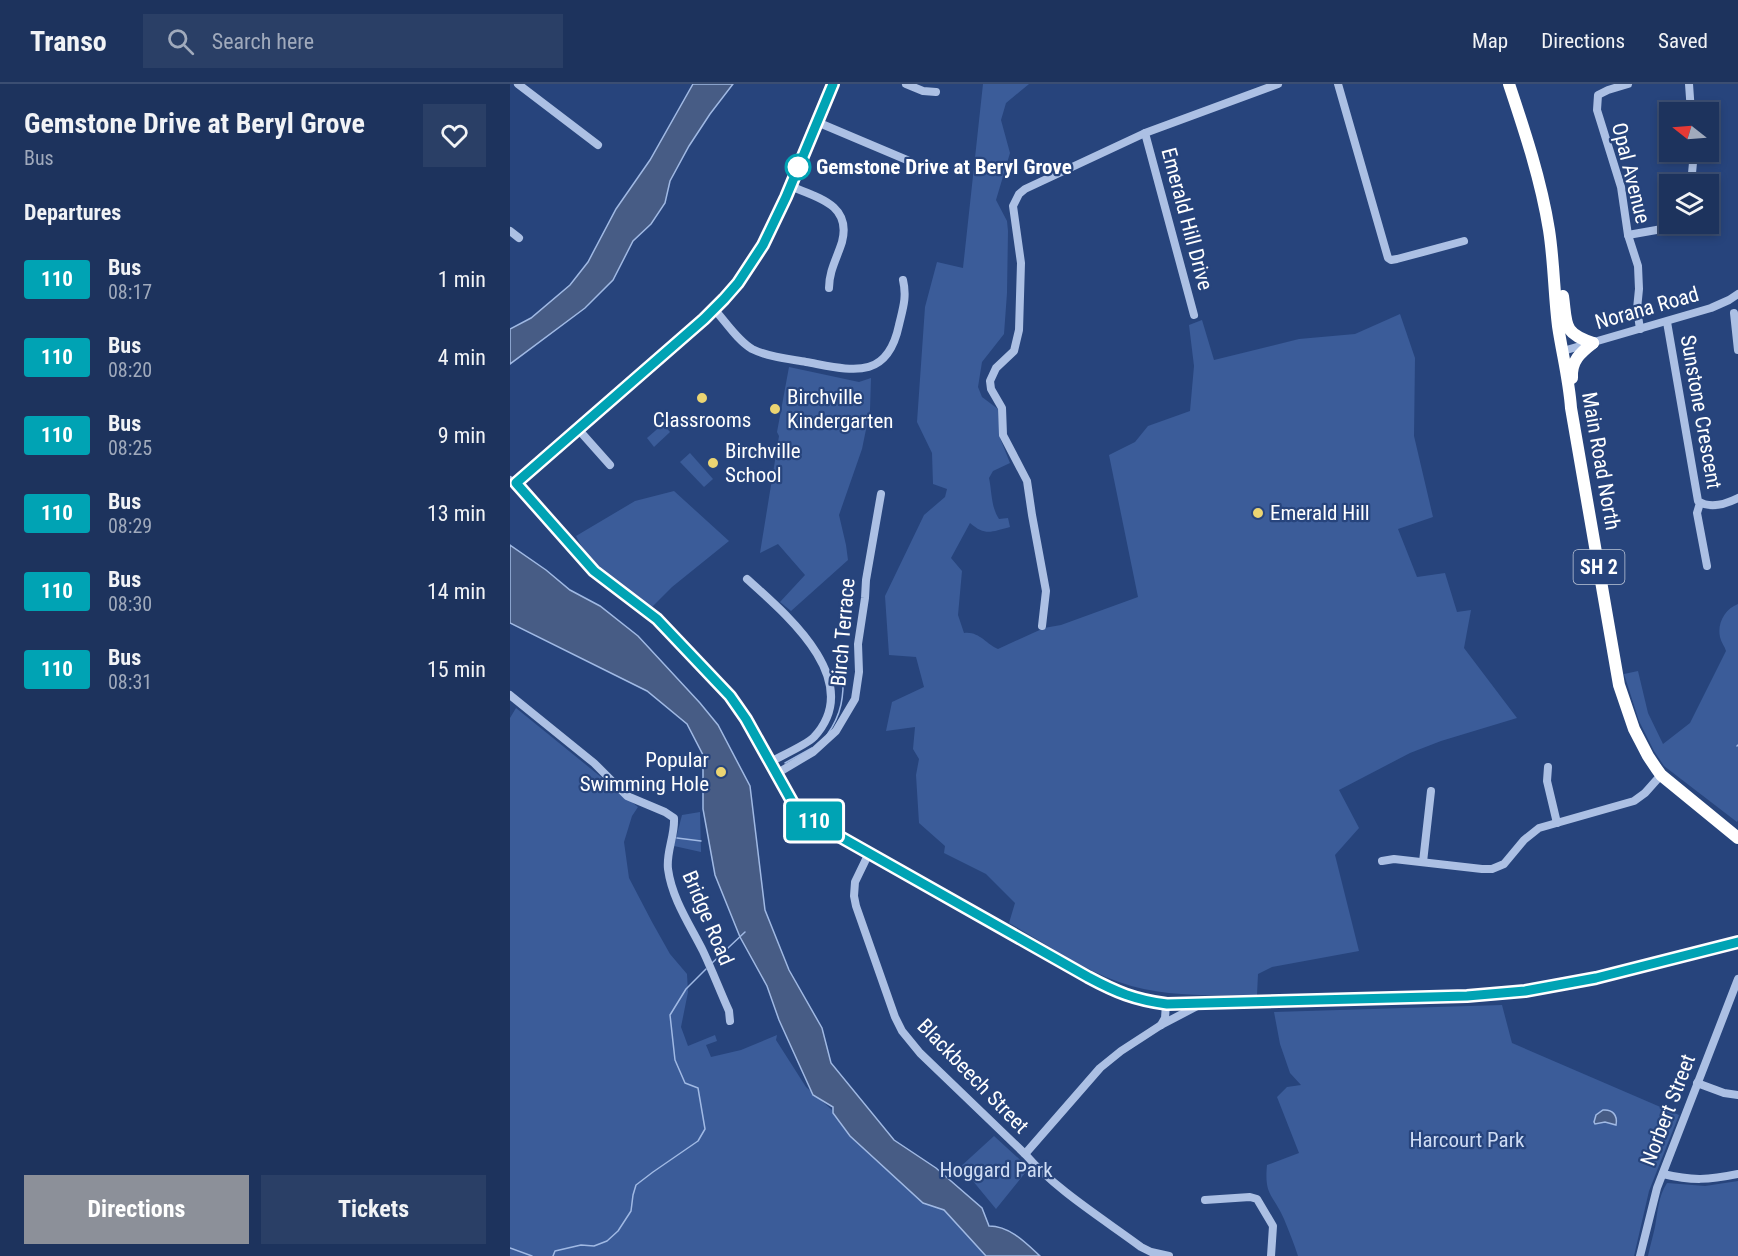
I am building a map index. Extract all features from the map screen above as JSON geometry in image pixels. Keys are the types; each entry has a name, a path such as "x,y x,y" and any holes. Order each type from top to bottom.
{"highway":[{"name":"Main Road North","path":"1509,84 1544,200 1552,252 1558,325 1619,685 1634,729 1647,756 1661,775 1737,835"},
{"path":"1552,252 1559,265 1569,328 1574,336 1593,343"},
{"path":"1570,394 1575,359 1593,343"}],"street":[{"path":"510,89 516,84 598,145"},
{"path":"833,84 771,229 738,283 714,309 578,429 513,482 594,571 657,619 723,688 741,710 791,800 801,812 821,826 1104,986 1133,998 1167,1004 1467,996 1525,991 1596,978 1738,942"},
{"path":"906,84 923,91 936,92"},
{"name":"Emerald Hill Drive","path":"1042,626 1046,591 1027,481 1003,435 1002,408 991,389 990,381 996,368 1014,351 1019,330 1021,262 1013,206 1019,194 1025,189 1145,133 1278,84"},
{"path":"1338,84 1388,258 1396,259 1464,241"},
{"name":"Opal Avenue","path":"1628,84 1598,95 1597,110 1621,187 1628,235 1638,266 1637,309 1640,329"},
{"path":"1689,84 1690,102"},
{"path":"817,122 907,160 918,171"},
{"name":"Emerald Hill Drive","path":"1145,133 1194,315"},
{"path":"790,186 832,204 842,218 844,228 842,240 831,271 829,288"},
{"path":"1628,235 1659,229"},
{"path":"510,231 519,237"},
{"path":"714,309 745,343 763,353 811,363 863,370 875,365 892,348 906,292 903,280"},
{"name":"Norana Road","path":"1563,351 1711,308 1738,294"},
{"path":"1734,313 1738,350"},
{"name":"Sunstone Crescent","path":"1667,322 1697,498 1700,503 1714,505 1738,498"},
{"path":"578,429 610,465"},
{"name":"Birch Terrace","path":"776,774 813,752 836,731 855,699 859,672 858,644 866,580 881,494"},
{"path":"1700,503 1697,513 1707,566"},
{"path":"747,579 808,639 819,657 832,694 826,719 813,738 770,762"},
{"name":"Bridge Road","path":"510,695 594,763 627,796 674,818 667,859 672,888 711,969 729,1011 730,1021"},
{"path":"1548,767 1547,781 1557,823"},
{"path":"1382,861 1394,859 1482,869 1498,867 1510,859 1524,840 1539,828 1635,801 1661,775"},
{"path":"1423,862 1431,791"},
{"name":"Blackbeech Street","path":"869,853 855,882 854,896 895,1017 902,1031 920,1053 1036,1167 1141,1247 1151,1252 1170,1256"},
{"name":"Norbert Street","path":"1640,1256 1657,1188 1697,1083 1735,996 1738,979"},
{"path":"1024,1154 1100,1068 1161,1025 1204,1002"},
{"path":"1161,1025 1166,1018 1167,1004"},
{"path":"1697,1083 1724,1094 1738,1095"},
{"path":"1663,1174 1698,1180 1738,1174"},
{"path":"1205,1200 1250,1197 1257,1199 1273,1228 1271,1256"}],"green space":[{"path":"983,84 1029,84 1006,103 1001,120 1010,153 996,200 1007,221 1008,231 1004,334 982,362 978,387 982,397 998,409 1000,438 1010,463 993,471 989,478 996,514 999,519 1008,518 1010,527 988,532 970,523 951,558 962,571 958,615 964,633 974,634 998,649 1044,628 1061,625 1138,597 1109,455 1135,442 1148,426 1190,411 1194,366 1189,325 1202,320 1214,360 1299,339 1355,334 1400,314 1415,358 1414,436 1433,517 1398,529 1417,577 1445,573 1457,612 1471,610 1464,648 1517,718 1410,753 1339,790 1359,828 1335,855 1359,951 1272,967 1258,974 1257,995 1188,995 1136,987 1091,970 1009,923 1015,903 986,874 944,853 945,846 919,823 916,775 919,759 913,749 915,727 886,731 892,702 924,687 916,657 889,655 885,596 924,515 945,497 947,489 933,484 932,453 917,422 925,307 937,262 963,268"},
{"path":"789,367 859,382 871,378 870,410 862,449 839,515 848,560 791,611 780,602 805,575 778,544 760,553 779,436 777,432"},
{"path":"663,424 670,432 654,447 647,438"},
{"path":"690,453 713,479 704,487 680,462"},
{"path":"674,491 729,541 672,587 651,608 599,568 576,536 635,501"},
{"path":"1738,604 1737,822 1664,766 1639,721 1624,674 1638,671 1648,713 1663,744 1690,723 1726,651 1719,632 1721,622 1729,609"},
{"path":"516,708 638,807 632,816 624,842 629,878 670,954 687,974 688,992 681,1027 688,1046 715,1035 717,1041 706,1045 711,1057 741,1050 777,1035 776,1040 806,1087 831,1109 873,1158 927,1204 944,1210 986,1256 510,1256 510,718"},
{"path":"700,812 701,852 674,846 682,815"},
{"name":"Harcourt Park","path":"1502,1005 1512,1043 1679,1115 1649,1191 1634,1256 1298,1256 1284,1219 1268,1189 1266,1175 1267,1165 1299,1153 1277,1097 1287,1087 1301,1085 1290,1073 1280,1044 1274,1012"},
{"name":"Hoggard Park","path":"994,1136 1029,1168 996,1209 963,1169 959,1168"},
{"path":"1738,1181 1738,1256 1648,1256 1660,1199 1667,1183 1705,1186"}],"shaded area":[{"path":"693,84 733,84 689,146 670,181 665,203 651,224 633,241 613,280 585,308 510,364 510,329 531,318 570,285 588,262 616,209 650,160"},
{"path":"510,545 570,590 600,606 638,636 718,725 750,786 765,910 789,970 822,1028 831,1063 894,1140 936,1168 982,1208 989,1226 1011,1232 1040,1256 986,1256 944,1210 923,1203 850,1136 833,1113 833,1107 813,1095 779,1020 767,986 740,937 715,875 703,809 703,755 687,724 647,691 510,623"},
{"path":"1603,1110 1614,1113 1616,1125 1605,1122 1595,1124 1596,1115"}],"waterway":[{"path":"827,735 836,720 841,704 843,671"},
{"path":"785,763 812,748"},
{"path":"677,838 701,841"},
{"path":"712,963 745,932"},
{"path":"553,1256 555,1251 581,1245 594,1246 607,1241 618,1231 631,1211 636,1185 698,1141 705,1129 698,1088 685,1083 675,1060 670,1015 686,989 706,969"},
{"path":"510,1248 532,1256"}],"bus line":[{"name":"110","path":"833,84 771,229 738,283 704,319 516,483 594,571 657,619 730,696 746,719 787,795 801,812 821,826 1104,986 1133,998 1167,1004 1467,996 1525,991 1596,978 1738,942"}],"place":[{"name":"Gemstone Drive at Beryl Grove","path":"798,167"},
{"name":"Classrooms","path":"702,398"},
{"name":"Birchville Kindergarten","path":"775,409"},
{"name":"Birchville School","path":"713,463"},
{"name":"Emerald Hill","path":"1258,513"},
{"name":"Popular Swimming Hole","path":"721,772"}]}
